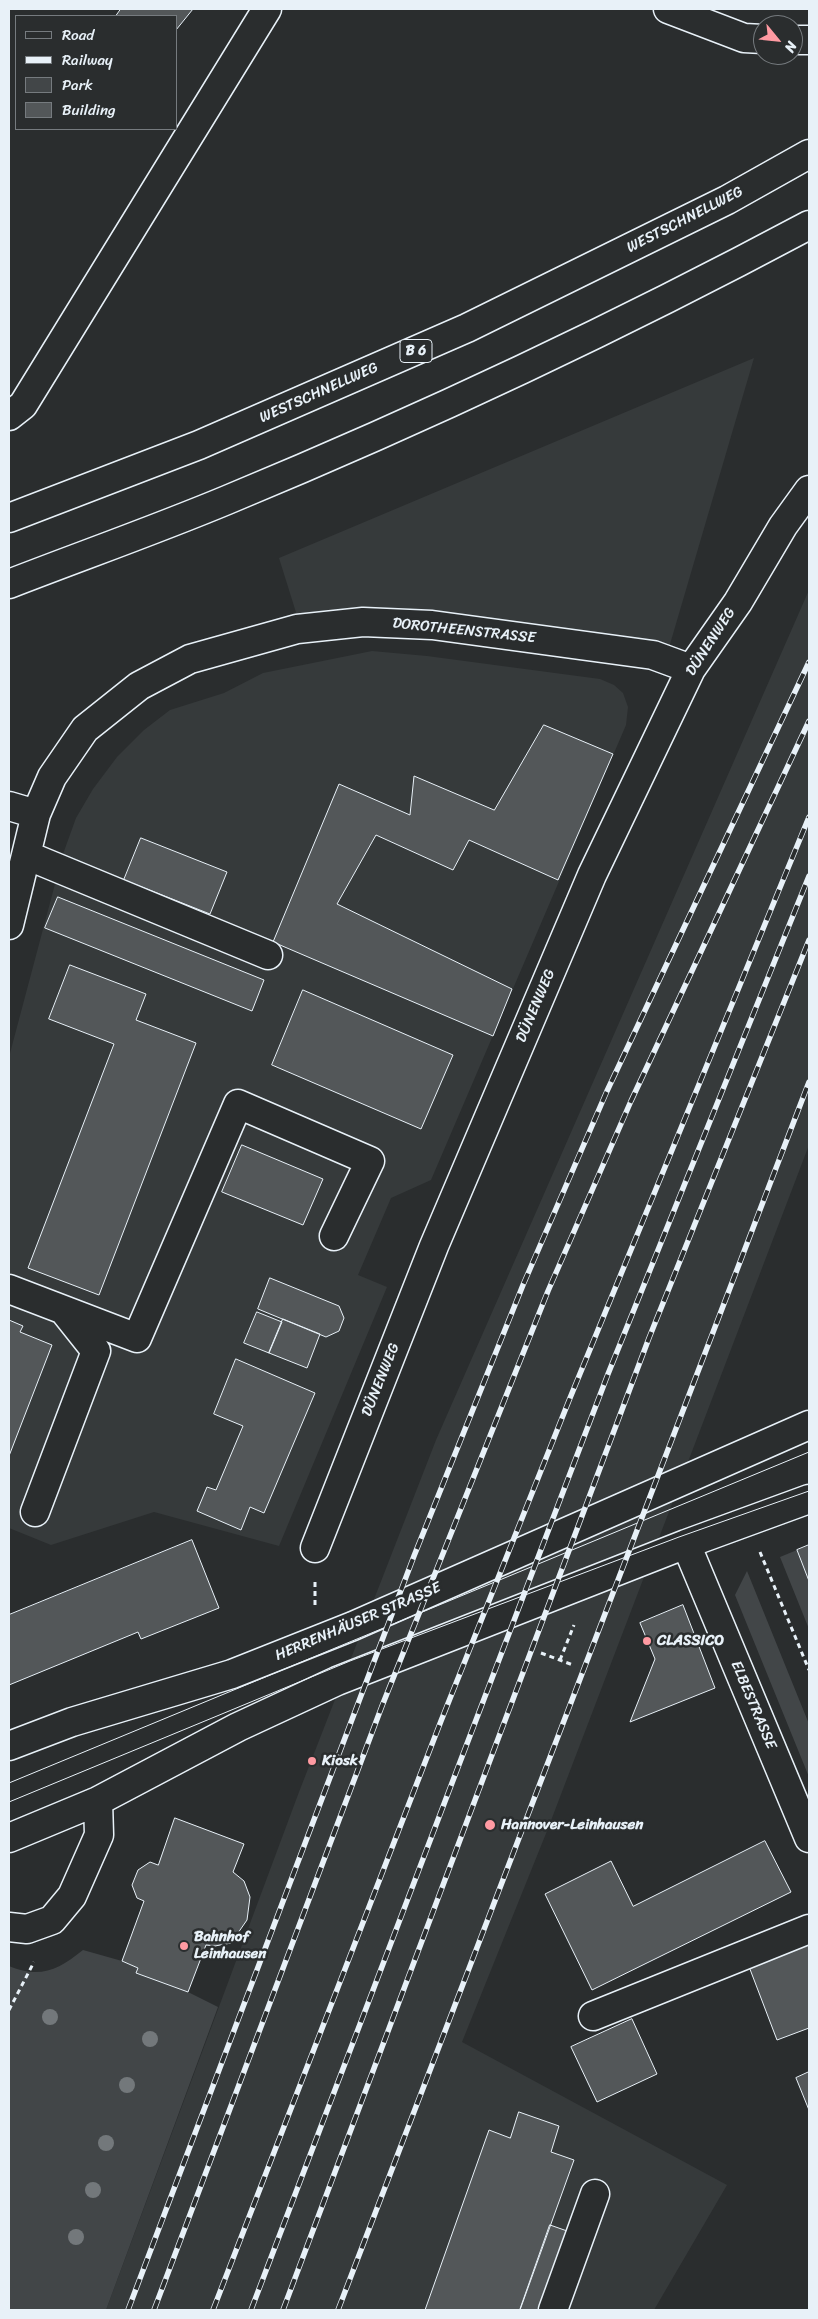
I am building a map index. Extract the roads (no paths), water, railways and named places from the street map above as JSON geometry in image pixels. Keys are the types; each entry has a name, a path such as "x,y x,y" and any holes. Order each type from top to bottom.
{"main road":[{"path":"9,416 24,405 267,9"},
{"path":"668,9 744,38 753,38"},
{"name":"WESTSCHNELLWEG","path":"9,518 199,445 468,328 727,200 809,154"},
{"path":"9,584 227,500 494,384 743,260 809,225"},
{"name":"DÜNENWEG","path":"315,1548 434,1246 592,875 692,669 738,602 783,526 809,490"},
{"name":"DOROTHEENSTRASSE","path":"9,925 36,814 52,777 85,729 139,686 190,659 297,628 363,622 432,625 653,655 692,669"},
{"path":"9,806 36,814"},
{"path":"26,855 268,955"},
{"path":"9,1289 137,1338 238,1104 370,1161 334,1236"},
{"path":"35,1512 96,1351 64,1310"},
{"name":"HERRENHÄUSER STRASSE","path":"9,1746 72,1722 232,1674 353,1626 809,1425"},
{"path":"9,1838 98,1801 238,1727 337,1681 686,1544 809,1499"},
{"name":"ELBESTRASSE","path":"686,1544 809,1838"},
{"path":"9,1927 27,1929 52,1920 72,1896 99,1835 98,1801"},
{"path":"594,2016 809,1928"},
{"path":"553,2310 595,2194"}],"tram line":[{"path":"9,1783 809,1452"},
{"path":"9,1802 350,1661 679,1537 809,1491"}],"railway":[{"path":"128,2310 414,1556 523,1285 607,1091 809,662"},
{"path":"154,2310 382,1706 548,1291 631,1101 809,721"},
{"path":"213,2310 441,1721 570,1398 809,817"},
{"path":"251,2310 608,1374 809,876"},
{"path":"283,2310 649,1338 809,940"},
{"path":"338,2310 809,1082"}],"place":[{"name":"CLASSICO","path":"647,1641"},
{"name":"Kiosk","path":"312,1761"},
{"name":"Hannover-Leinhausen","path":"490,1825"},
{"name":"Bahnhof Leinhausen","path":"184,1946"}]}
